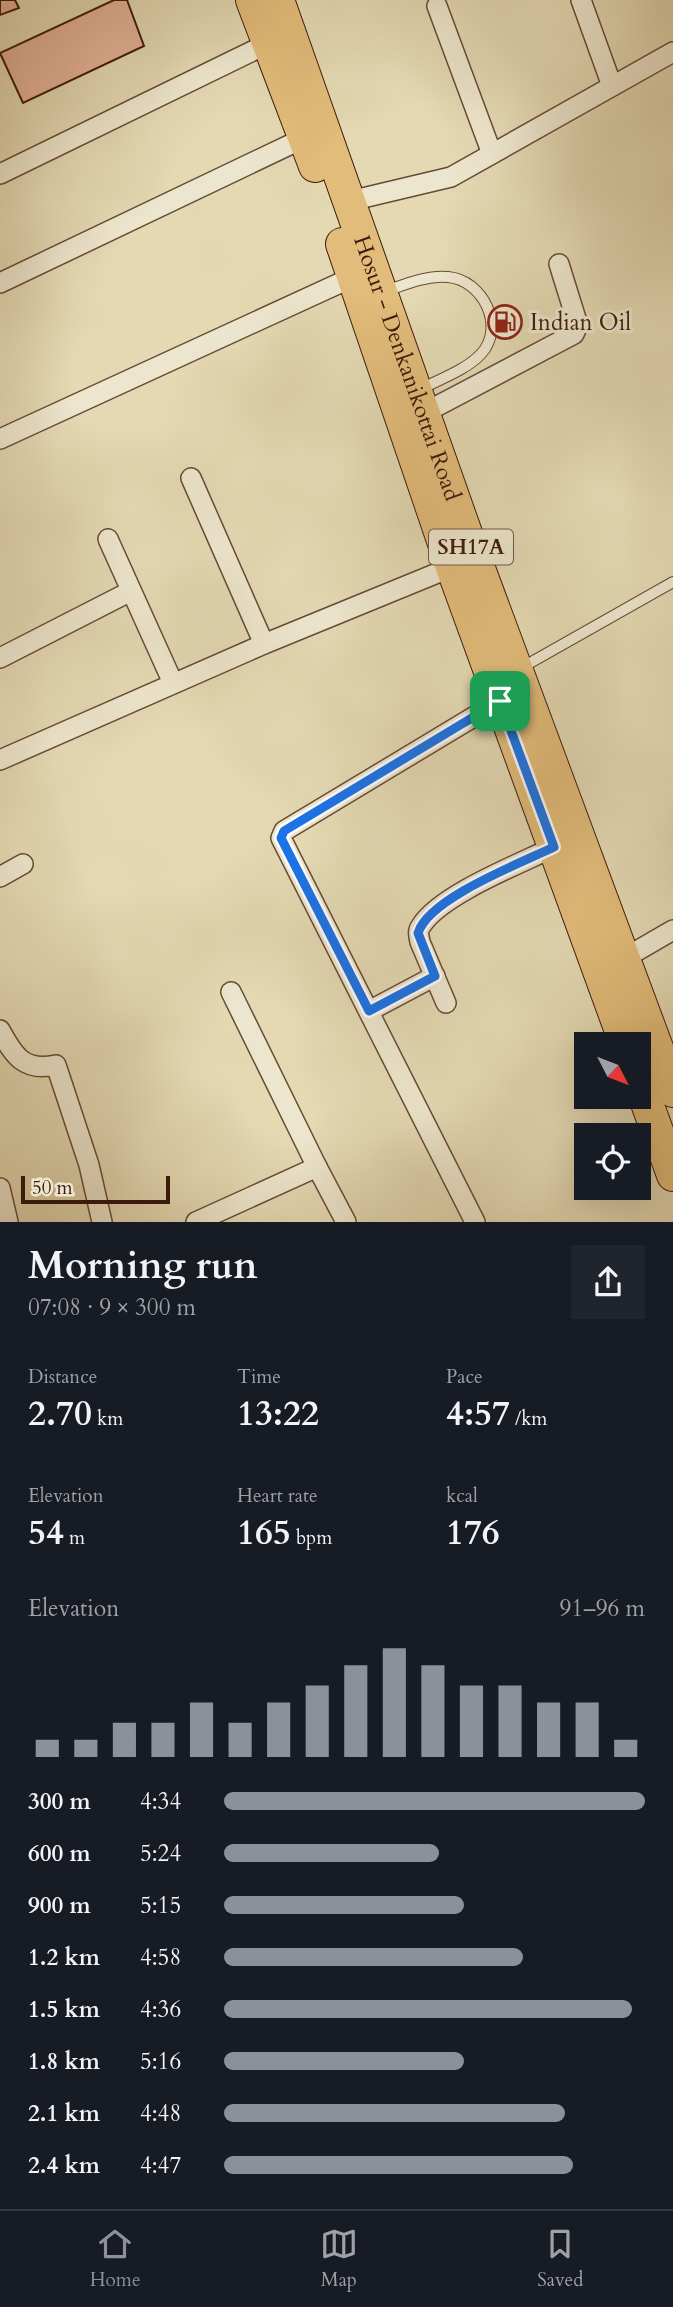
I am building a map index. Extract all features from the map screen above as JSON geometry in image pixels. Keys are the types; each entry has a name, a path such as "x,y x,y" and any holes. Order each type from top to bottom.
{"main road":[{"name":"Hosur - Denkanikottai Road","path":"252,0 353,277 412,402 517,670 623,959 646,1032"},
{"name":"Hosur - Denkanikottai Road","path":"278,0 382,292 452,568 554,847 644,1032"},
{"name":"Hosur - Denkanikottai Road","path":"651,1046 673,1091"},
{"path":"649,1110 673,1175"}],"street":[{"path":"581,0 612,86"},
{"path":"438,6 492,154"},
{"path":"0,174 269,43"},
{"path":"350,201 450,177 673,52"},
{"path":"0,283 304,138"},
{"path":"412,402 576,331 578,325 559,264"},
{"path":"0,439 353,277"},
{"path":"191,478 264,644"},
{"path":"108,539 173,684"},
{"path":"0,760 264,644 452,568"},
{"path":"0,658 131,591"},
{"path":"475,1222 281,838 284,831 500,701"},
{"path":"446,1003 420,942 420,926 447,900 554,847"},
{"path":"0,877 23,864"},
{"path":"623,959 673,930"},
{"path":"369,1011 435,976"},
{"path":"231,992 346,1222"},
{"path":"0,1030 19,1059 29,1066 41,1069 56,1065 89,1166 102,1222"},
{"path":"196,1222 317,1167"},
{"path":"0,1188 8,1222"}],"lane":[{"path":"382,292 415,281 450,277 469,283 486,306 491,319 493,330 482,353 412,402"},
{"path":"517,670 673,582"}],"building":[{"path":"0,0 15,0 19,8 0,15"},
{"path":"114,0 127,0 144,46 23,103 0,53"}],"place":[{"name":"Indian Oil","path":"505,322"}],"route":[{"path":"500,701 554,847 447,900 420,926 418,933 435,976 369,1011 281,838 284,831 500,701"}]}
